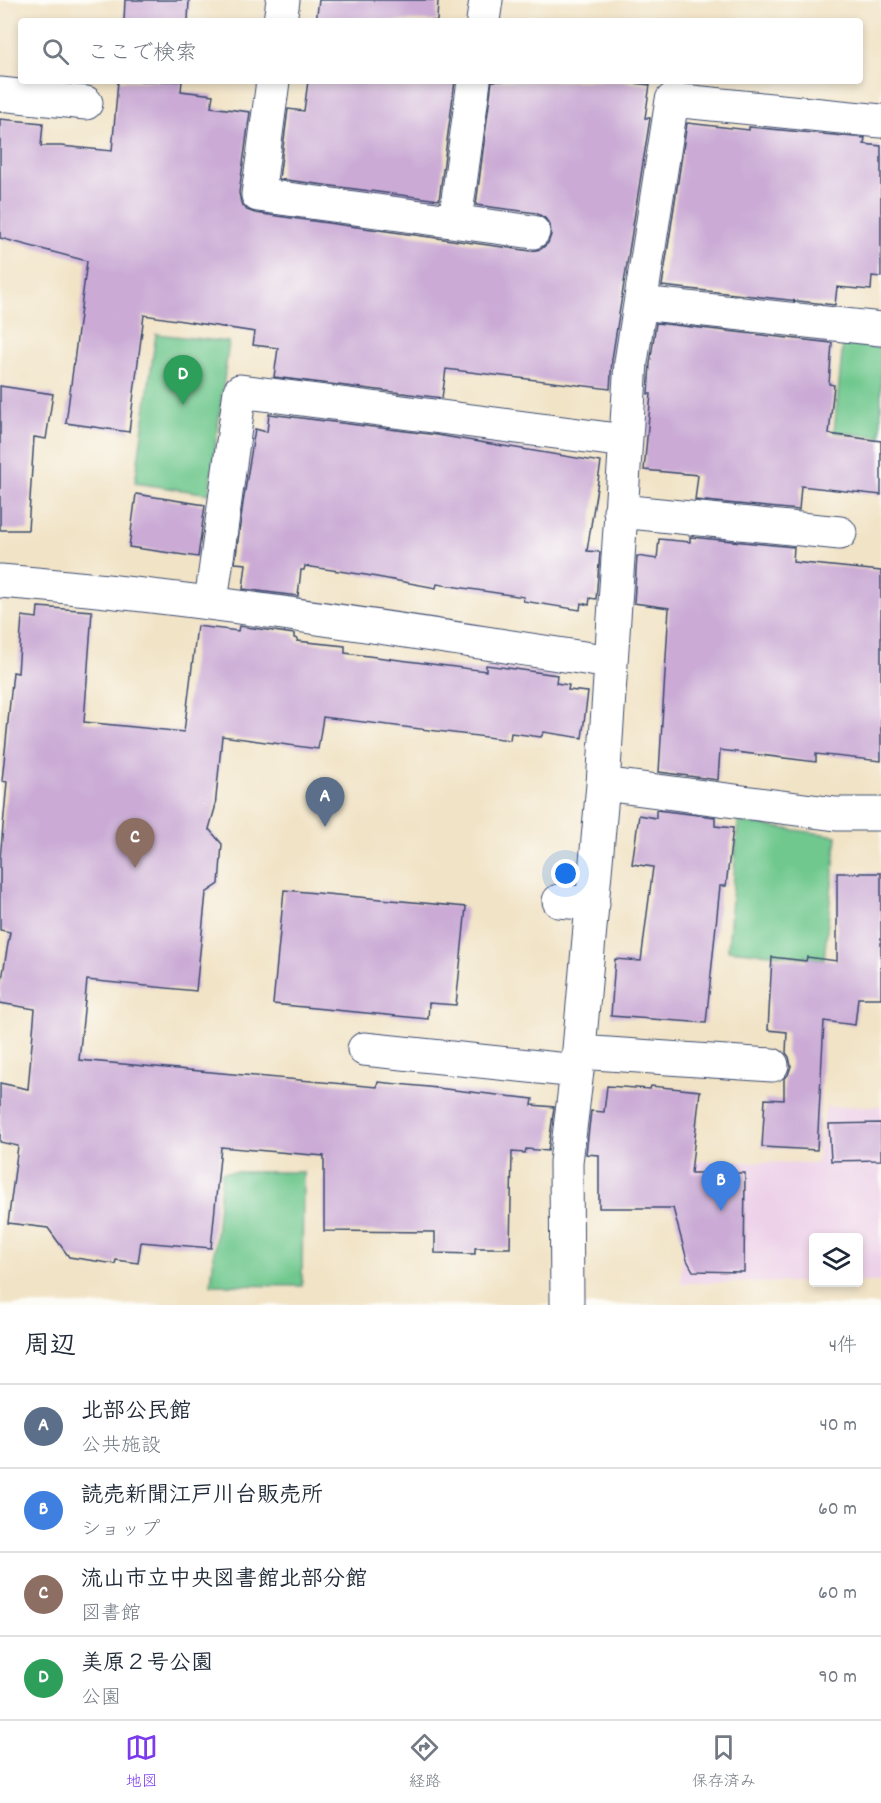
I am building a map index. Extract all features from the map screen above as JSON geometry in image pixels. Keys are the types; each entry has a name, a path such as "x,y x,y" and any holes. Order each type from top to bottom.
{"street":[{"path":"280,18 283,0"},
{"path":"483,18 486,0"},
{"path":"273,84 258,195 533,232"},
{"path":"455,221 474,84"},
{"path":"0,94 86,103"},
{"path":"567,1305 566,1162 578,1062 603,784 631,363 672,100 881,121"},
{"path":"641,303 881,329"},
{"path":"211,602 240,391 625,441"},
{"path":"620,511 840,532"},
{"path":"0,584 123,591 211,602 611,662"},
{"path":"603,784 836,814 881,814"},
{"path":"559,901 593,904"},
{"path":"364,1049 578,1062 772,1065"}],"shaded area":[{"path":"881,1106 881,1282 863,1282 863,1233 809,1233 809,1282 681,1283 684,1161 817,1163 826,1107"}],"green space":[{"path":"156,334 229,342 209,494 135,483"},
{"path":"843,344 881,348 881,437 834,432"},
{"path":"738,822 837,836 824,959 728,950"},
{"path":"222,1172 303,1172 302,1286 211,1285"}],"building":[{"path":"125,0 189,0 188,18 124,18"},
{"path":"319,0 438,0 437,18 316,18"},
{"path":"118,84 182,84 181,91 213,95 211,107 250,112 239,193 241,203 247,210 255,213 531,251 541,249 548,243 551,235 550,225 545,218 536,213 476,205 492,84 650,85 645,118 650,118 612,359 610,389 446,369 442,398 274,377 278,348 253,345 255,332 144,315 129,432 66,423 87,261 0,238 0,119 43,123 41,146 112,151"},
{"path":"308,84 455,84 439,200 279,179 288,109 304,111"},
{"path":"687,123 865,138 864,144 881,146 881,277 872,276 871,290 837,287 835,305 662,286"},
{"path":"656,323 832,343 829,384 834,385 829,434 881,441 881,495 801,486 799,510 695,500 698,475 644,470 651,394 648,394 650,364"},
{"path":"0,386 53,394 46,439 34,437 28,530 0,530"},
{"path":"269,414 437,435 601,462 587,551 600,552 596,599 590,598 589,605 581,603 580,610 523,601 524,597 437,584 436,588 305,566 304,570 301,570 298,596 243,589 246,564 235,563 243,503 255,429 267,432"},
{"path":"136,494 205,505 198,557 129,547"},
{"path":"690,537 794,547 793,562 881,571 881,761 816,754 816,762 720,750 718,780 659,772 669,608 634,603 637,556 657,559 659,539 690,542"},
{"path":"38,607 92,611 84,722 184,732 197,626 238,631 239,626 294,634 297,641 345,646 345,653 486,671 486,665 557,675 556,683 569,685 568,690 588,692 582,738 544,732 541,737 511,733 510,740 323,717 318,749 222,736 215,808 209,829 222,844 219,884 206,893 196,991 87,980 79,1060 377,1087 378,1082 533,1099 532,1105 554,1107 548,1151 526,1149 525,1153 512,1152 510,1248 475,1248 475,1254 435,1253 435,1232 324,1231 324,1156 221,1147 211,1248 141,1242 138,1263 116,1260 115,1264 69,1257 48,1228 8,1223 18,1146 0,1142 0,1083 28,1089 35,1009 0,1003 10,932 0,930 0,859 7,782 2,781 13,672 18,673 22,616 37,618"},
{"path":"656,810 715,817 715,826 733,828 726,886 720,886 706,1023 611,1016 615,959 641,961 653,867 632,864 639,815 656,818"},
{"path":"837,873 881,873 881,998 858,998 855,1025 824,1021 817,1150 762,1147 765,1099 784,1100 784,1078 788,1075 791,1066 786,1053 787,1032 768,1030 772,957 806,961 807,957 837,961"},
{"path":"284,890 466,907 456,1005 429,1003 428,1019 273,1004"},
{"path":"607,1086 650,1089 651,1086 700,1091 691,1173 745,1173 744,1272 693,1271 687,1260 673,1208 599,1208 599,1155 586,1154 591,1111 604,1112"},
{"path":"881,1123 881,1160 831,1161 829,1124"}],"place":[{"name":"美原２号公園","path":"183,405"},
{"name":"北部公民館","path":"325,827"},
{"name":"流山市立中央図書館北部分館","path":"135,868"},
{"name":"読売新聞江戸川台販売所","path":"721,1211"}]}
